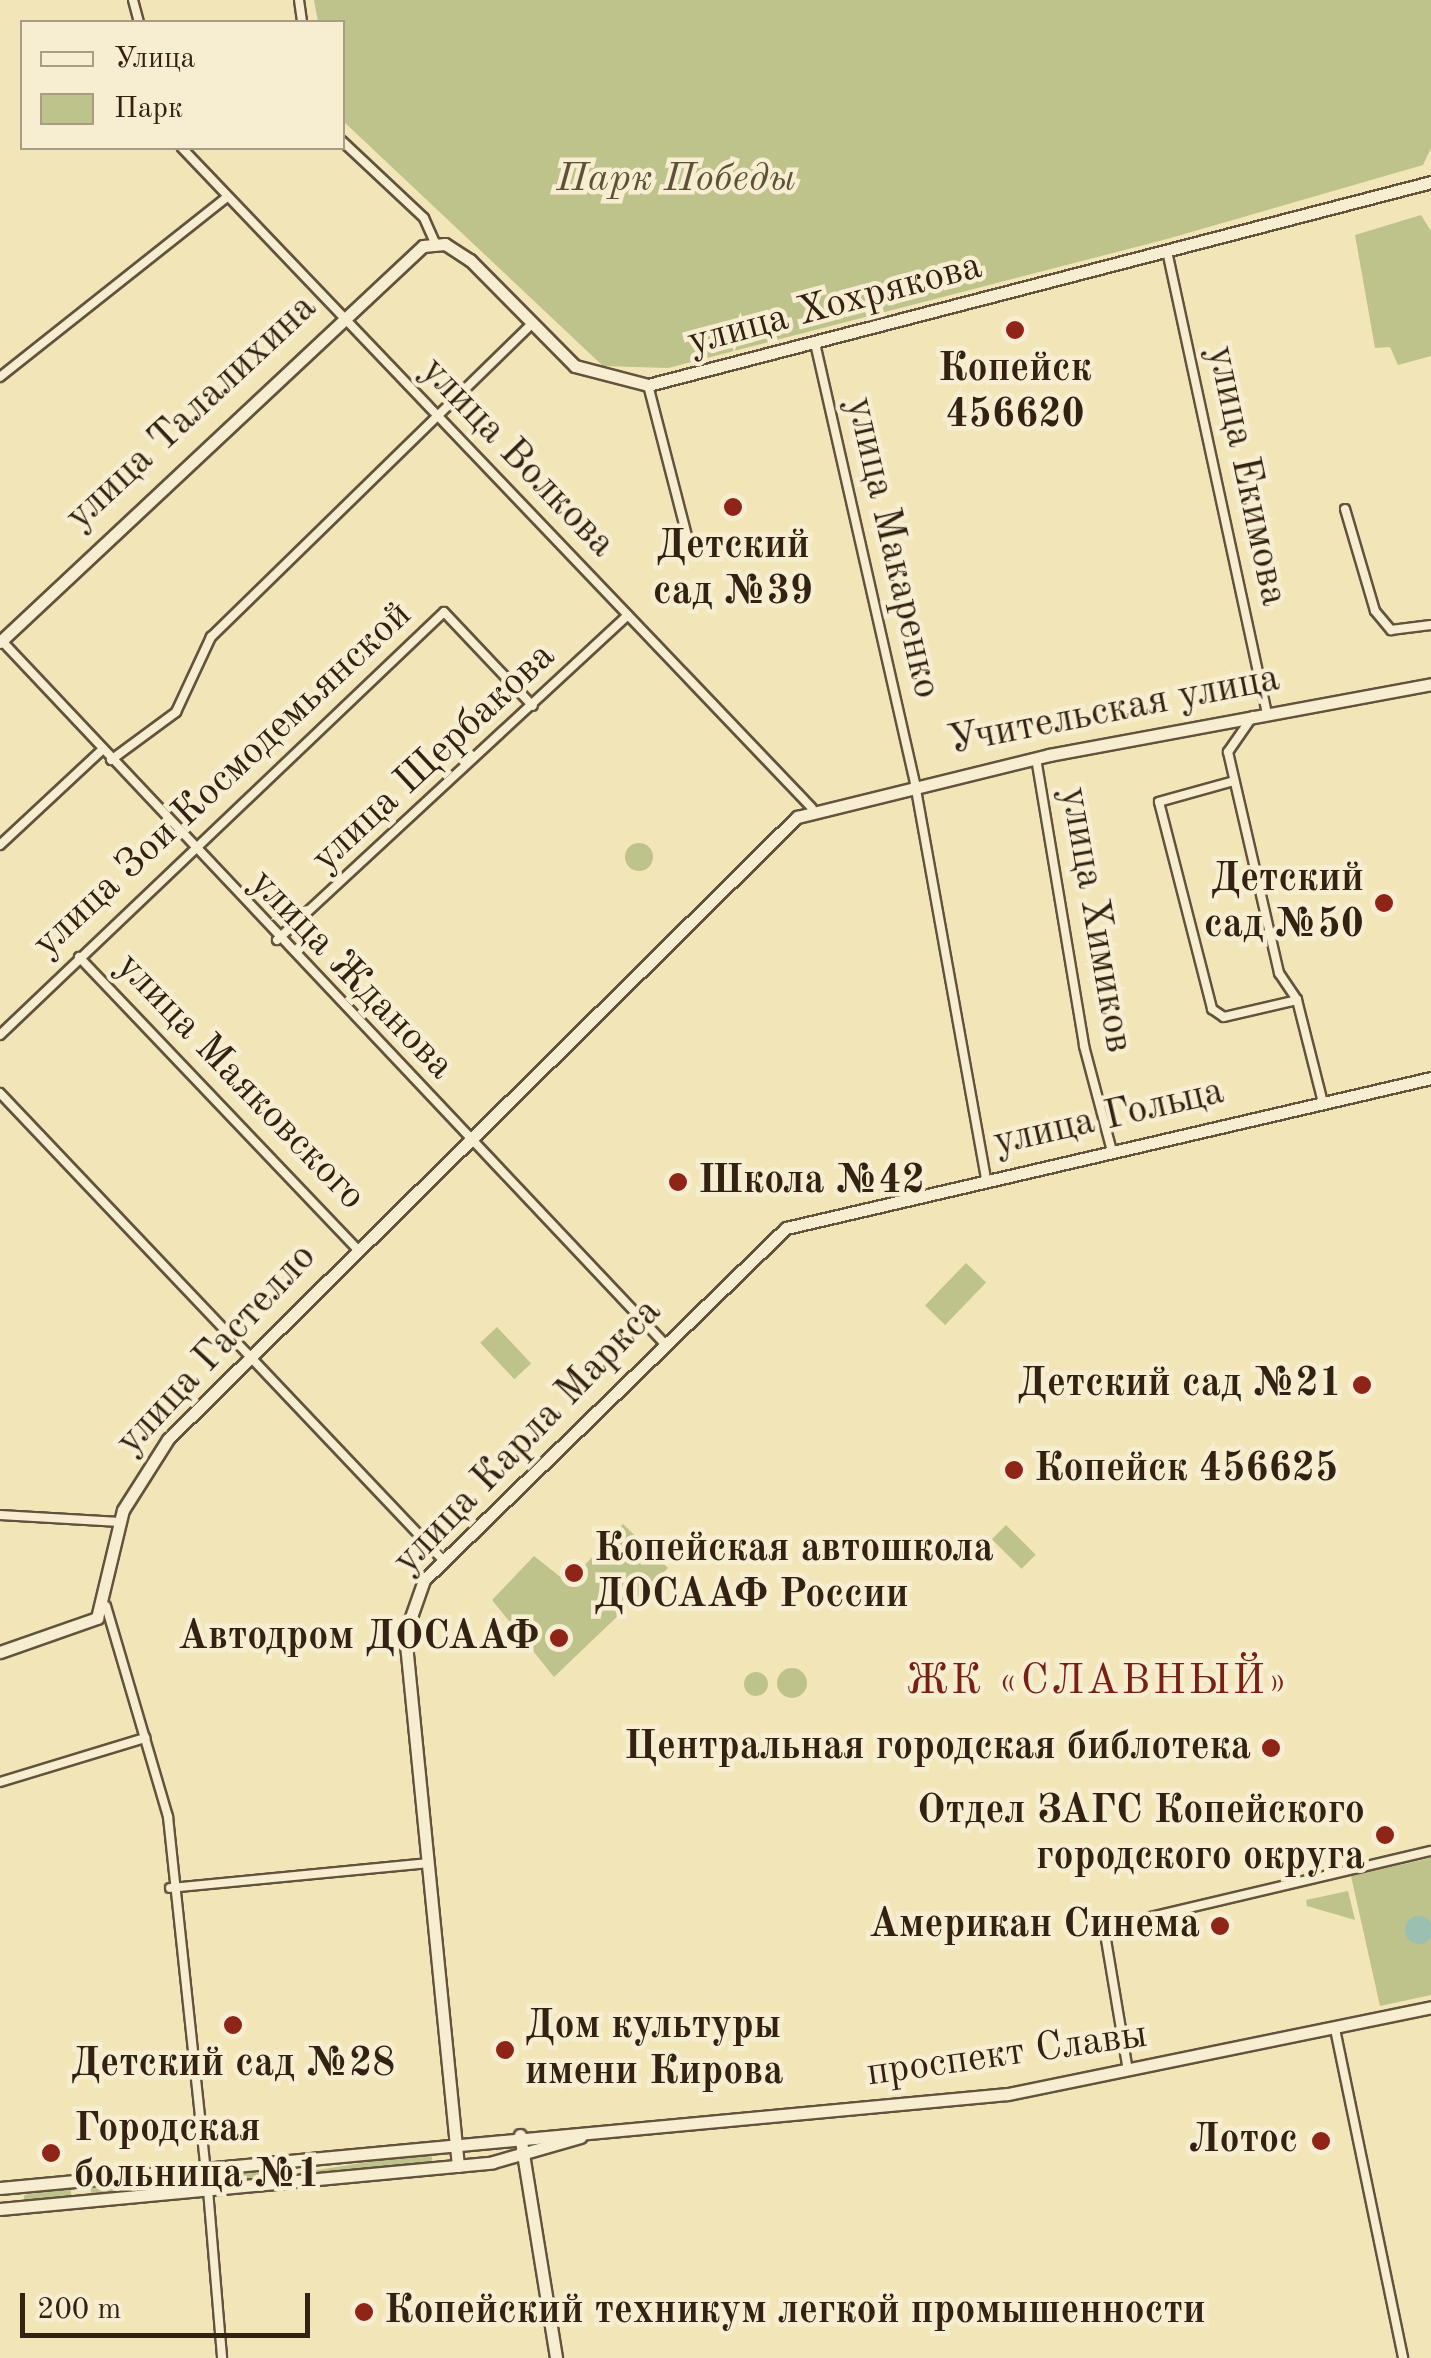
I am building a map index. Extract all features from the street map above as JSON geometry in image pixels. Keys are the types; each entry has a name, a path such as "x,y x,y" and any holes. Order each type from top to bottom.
{"street":[{"name":"улица Хохрякова","path":"345,143 424,218 435,243 470,260 530,326 586,371 648,384 1431,182"},
{"name":"улица Волкова","path":"184,150 435,418 812,808"},
{"path":"0,377 227,197"},
{"name":"улица Талалихина","path":"1,642 398,261 435,243"},
{"name":"улица Екимова","path":"1167,251 1267,714"},
{"path":"111,760 176,712 211,637 530,326"},
{"name":"улица Макаренко","path":"816,343 914,784 986,1179"},
{"path":"648,384 691,552"},
{"path":"1346,508 1375,611 1391,630 1431,625"},
{"name":"улица Зои Космодемьянской","path":"0,1035 189,850 444,612 533,706"},
{"name":"улица Щербакова","path":"277,940 628,615"},
{"name":"улица Жданова","path":"1,642 189,850 664,1344"},
{"name":"Учительская улица","path":"812,808 1036,758 1431,684"},
{"path":"1253,716 1228,745 1234,781 1279,973 1297,1000 1323,1102"},
{"path":"0,845 102,750"},
{"name":"улица Химиков","path":"1036,758 1084,1046 1112,1151"},
{"path":"1234,781 1159,802 1212,1010 1224,1017 1297,1000"},
{"name":"улица Гастелло","path":"222,2358 208,2190 170,1888 168,1816 106,1606 120,1522 168,1439 467,1140 812,808"},
{"name":"улица Маяковского","path":"79,956 357,1249"},
{"name":"улица Гольца","path":"802,1222 1431,1078"},
{"path":"0,1094 443,1560"},
{"name":"улица Карла Маркса","path":"458,2166 405,1634 412,1597 443,1560 773,1236 802,1222"},
{"path":"0,1515 120,1522"},
{"path":"0,1652 85,1625 106,1606"},
{"path":"0,1782 145,1738"},
{"path":"1128,2074 1104,1928 1431,1851"},
{"path":"170,1888 428,1863"},
{"name":"проспект Славы","path":"0,2188 520,2135 586,2135 1128,2074 1431,2007"},
{"path":"1335,2029 1403,2358"},
{"path":"520,2135 556,2358"},
{"name":"проспект Славы","path":"0,2209 458,2166 524,2156 586,2135"},
{"path":"286,2158 288,2182"}],"green space":[{"name":"Парк Победы","path":"314,0 1431,0 1431,148 1423,165 1167,239 668,368 603,366 345,123 345,20 318,20"},
{"path":"1421,215 1431,231 1431,356 1398,365 1390,347 1375,348 1355,235"},
{"path":"639,843 649,847 653,857 649,867 639,871 629,867 625,857 629,847"},
{"path":"966,1263 986,1282 945,1325 925,1305"},
{"path":"497,1327 531,1364 514,1379 480,1343"},
{"name":"Автодром ДОСААФ","path":"623,1524 668,1568 554,1677 492,1600 534,1556 568,1583"},
{"path":"1006,1525 1036,1555 1022,1569 992,1539"},
{"path":"792,1668 803,1672 807,1683 803,1694 792,1698 781,1694 777,1683 781,1672"},
{"path":"756,1672 765,1675 765,1693 756,1696 747,1693 744,1684 747,1675"},
{"path":"1431,1858 1431,1995 1380,2006 1351,1876"},
{"path":"1348,1891 1355,1920 1307,1906 1306,1900"},
{"path":"431,2152 433,2164 293,2186 291,2174"},
{"path":"277,2167 278,2178 214,2184 213,2173"},
{"path":"190,2176 191,2187 91,2196 90,2185"},
{"path":"70,2187 72,2198 26,2206 24,2195"}],"shaded area":[{"path":"1419,1916 1429,1920 1429,1940 1419,1944 1409,1940 1405,1930 1409,1920"}],"place":[{"name":"Копейск 456620","path":"1015,330"},
{"name":"Детский сад №39","path":"733,507"},
{"name":"Детский сад №50","path":"1384,903"},
{"name":"Школа №42","path":"678,1182"},
{"name":"Детский сад №21","path":"1362,1385"},
{"name":"Копейск 456625","path":"1014,1470"},
{"name":"Копейская автошкола ДОСААФ России","path":"574,1573"},
{"name":"Автодром ДОСААФ","path":"559,1638"},
{"name":"Центральная городская библотека","path":"1271,1748"},
{"name":"Отдел ЗАГС Копейского городского округа","path":"1385,1835"},
{"name":"Американ Синема","path":"1220,1926"},
{"name":"Детский сад №28","path":"233,2025"},
{"name":"Дом культуры имени Кирова","path":"505,2050"},
{"name":"Лотос","path":"1321,2141"},
{"name":"Городская больница №1","path":"51,2153"},
{"name":"Копейский техникум легкой промышенности","path":"364,2312"}],"district":[{"name":"ЖК «СЛАВНЫЙ»","path":"1098,1682"}]}
